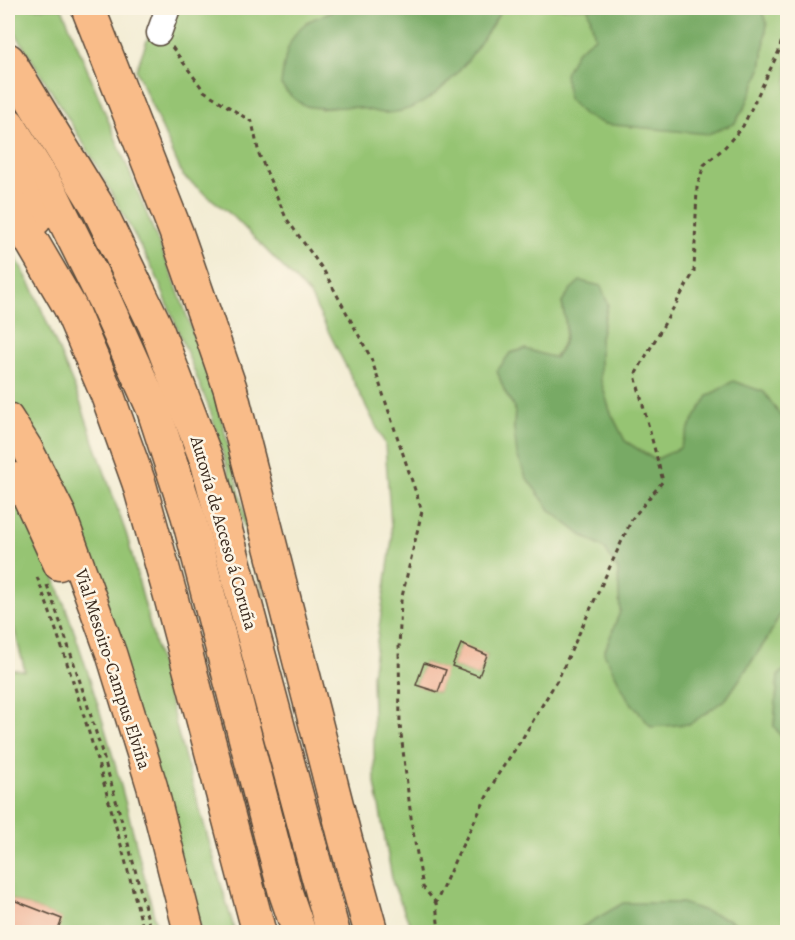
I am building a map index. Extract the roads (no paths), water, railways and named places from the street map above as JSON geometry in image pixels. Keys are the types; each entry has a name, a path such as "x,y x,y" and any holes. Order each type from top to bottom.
{"highway":[{"path":"88,8 176,231 230,388 371,933"},
{"name":"Autovía de Acceso á Coruña","path":"8,60 98,207 155,325 207,461 333,933"},
{"name":"Autovía de Acceso á Coruña","path":"8,124 53,197 104,299 153,408 188,516 285,891 299,933"},
{"path":"8,168 57,260 70,307"},
{"path":"8,201 70,307 107,394 139,483 259,929"},
{"path":"345,838 385,933"}],"main road":[{"name":"Vial Mesoiro-Campus Elviña","path":"8,418 27,448 61,515 111,653 152,786 189,933"},
{"name":"Vial Mesoiro-Campus Elviña","path":"8,457 53,549 91,653 150,851 170,933"}]}
